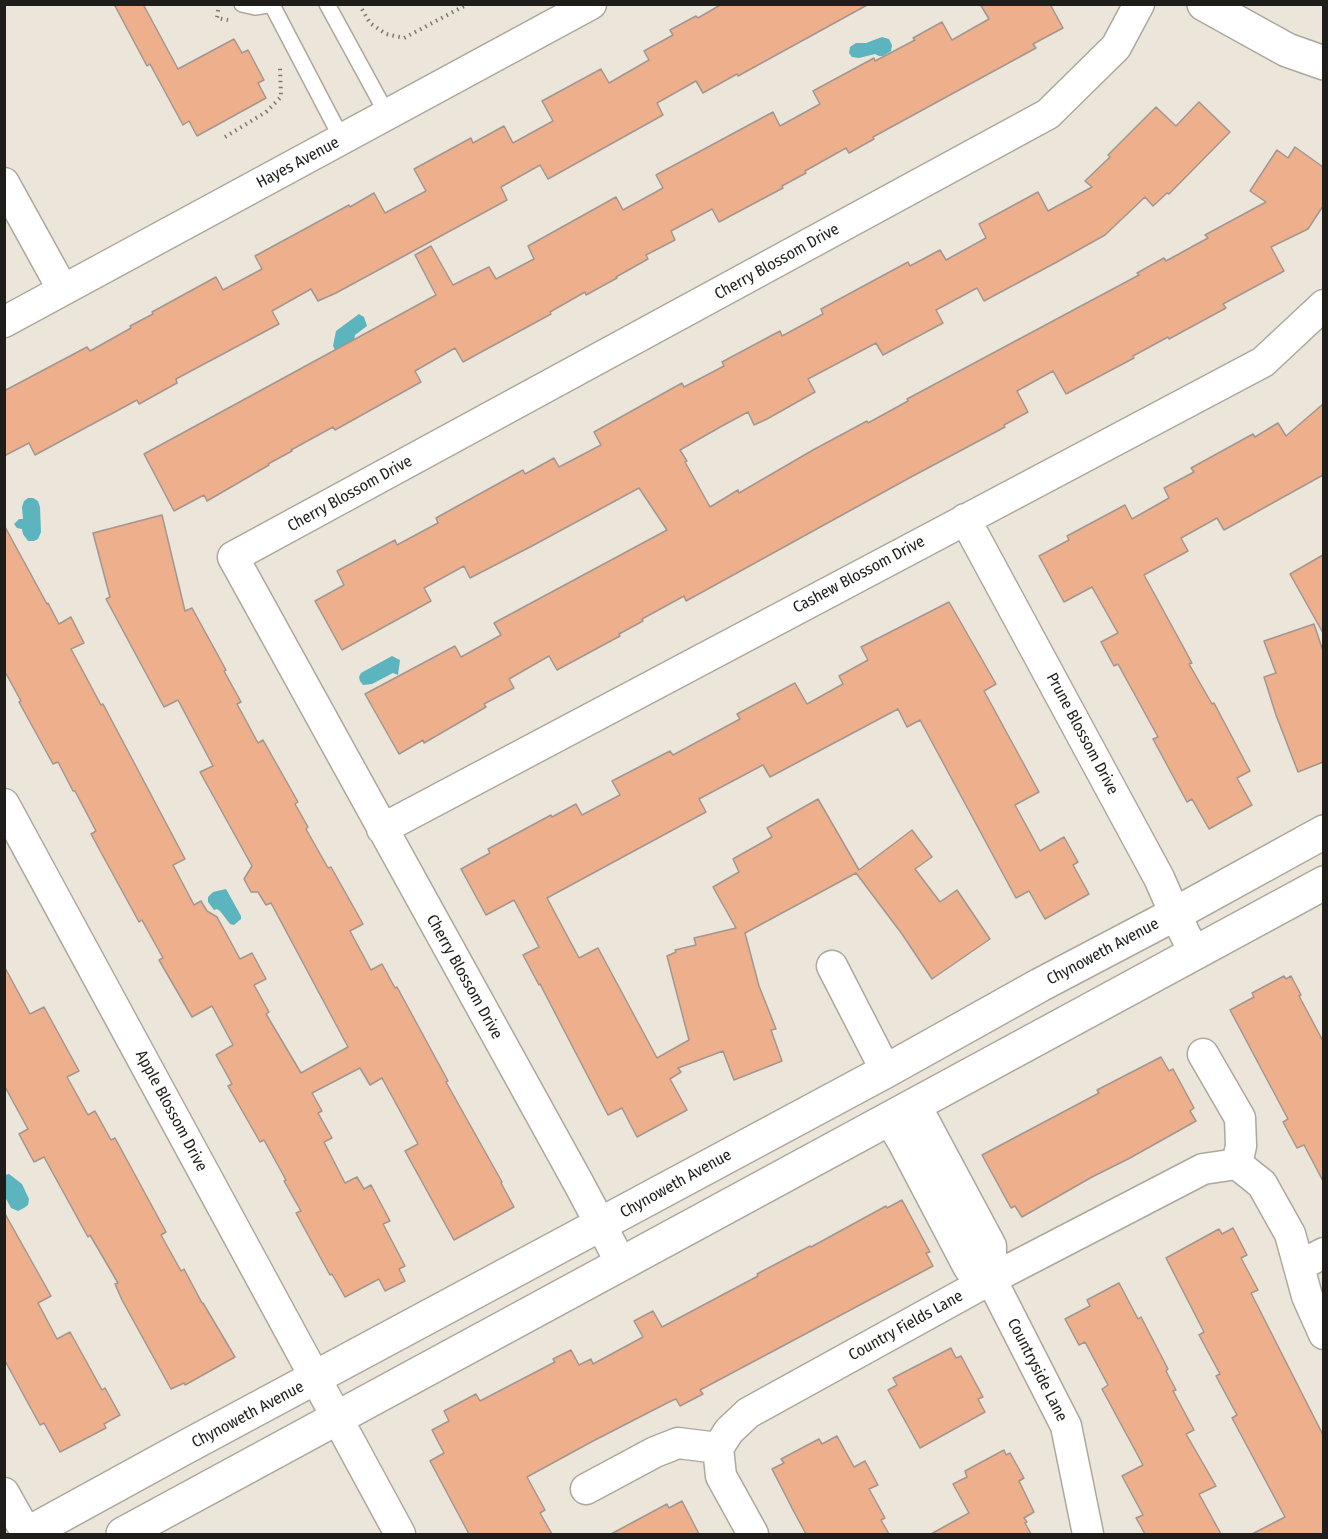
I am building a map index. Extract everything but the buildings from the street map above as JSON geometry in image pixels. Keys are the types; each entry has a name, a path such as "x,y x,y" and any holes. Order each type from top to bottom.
{"street":[{"name":"Hayes Avenue","path":"4,322 591,4"},
{"name":"Cherry Blossom Drive","path":"621,1263 233,557 1048,114 1116,47 1139,4"},
{"path":"1204,4 1287,50 1323,63"},
{"path":"4,183 63,290"},
{"name":"Cashew Blossom Drive","path":"382,829 1263,362 1323,304"},
{"name":"Prune Blossom Drive","path":"965,519 1157,875 1194,952"},
{"name":"Apple Blossom Drive","path":"4,804 400,1534"},
{"name":"Chynoweth Avenue","path":"27,1534 886,1071 1323,832"},
{"path":"123,1534 1323,883"},
{"path":"832,966 886,1071"},
{"path":"1203,1054 1240,1118 1241,1146 1237,1164 1262,1184 1290,1234 1311,1259 1307,1296 1323,1334"},
{"path":"902,1111 904,1144 969,1268 992,1279"},
{"name":"Country Fields Lane","path":"718,1448 729,1431 748,1413 992,1279 1203,1169 1237,1164"},
{"name":"Countryside Lane","path":"992,1279 1066,1426 1088,1534"},
{"path":"586,1489 655,1452 678,1443 718,1448 721,1476 753,1534"},
{"path":"4,1493 27,1534"}],"lane":[{"path":"242,4 255,7 273,5 342,139"},
{"path":"327,4 387,114"}],"path":[{"path":"219,4 217,18 239,22"},
{"path":"359,4 370,23 386,34 404,38 468,4"},
{"path":"225,137 266,112 281,97 280,58"}],"water":[{"path":"882,37 889,39 892,45 891,51 883,56 875,54 859,58 852,57 849,53 850,47 856,43 866,43"},
{"path":"359,314 364,317 367,326 355,335 353,348 339,358 333,346 336,331"},
{"path":"28,498 38,501 40,507 41,532 38,539 34,541 28,541 22,529 17,528 14,524 19,519 23,519 22,507"},
{"path":"392,656 400,660 398,675 393,673 372,684 363,685 359,677 361,673"},
{"path":"226,889 241,916 241,919 234,925 230,924 220,911 214,910 208,902 208,897 213,892"},
{"path":"9,1174 22,1184 29,1199 28,1205 18,1211 11,1208 5,1197 5,1175"}]}
